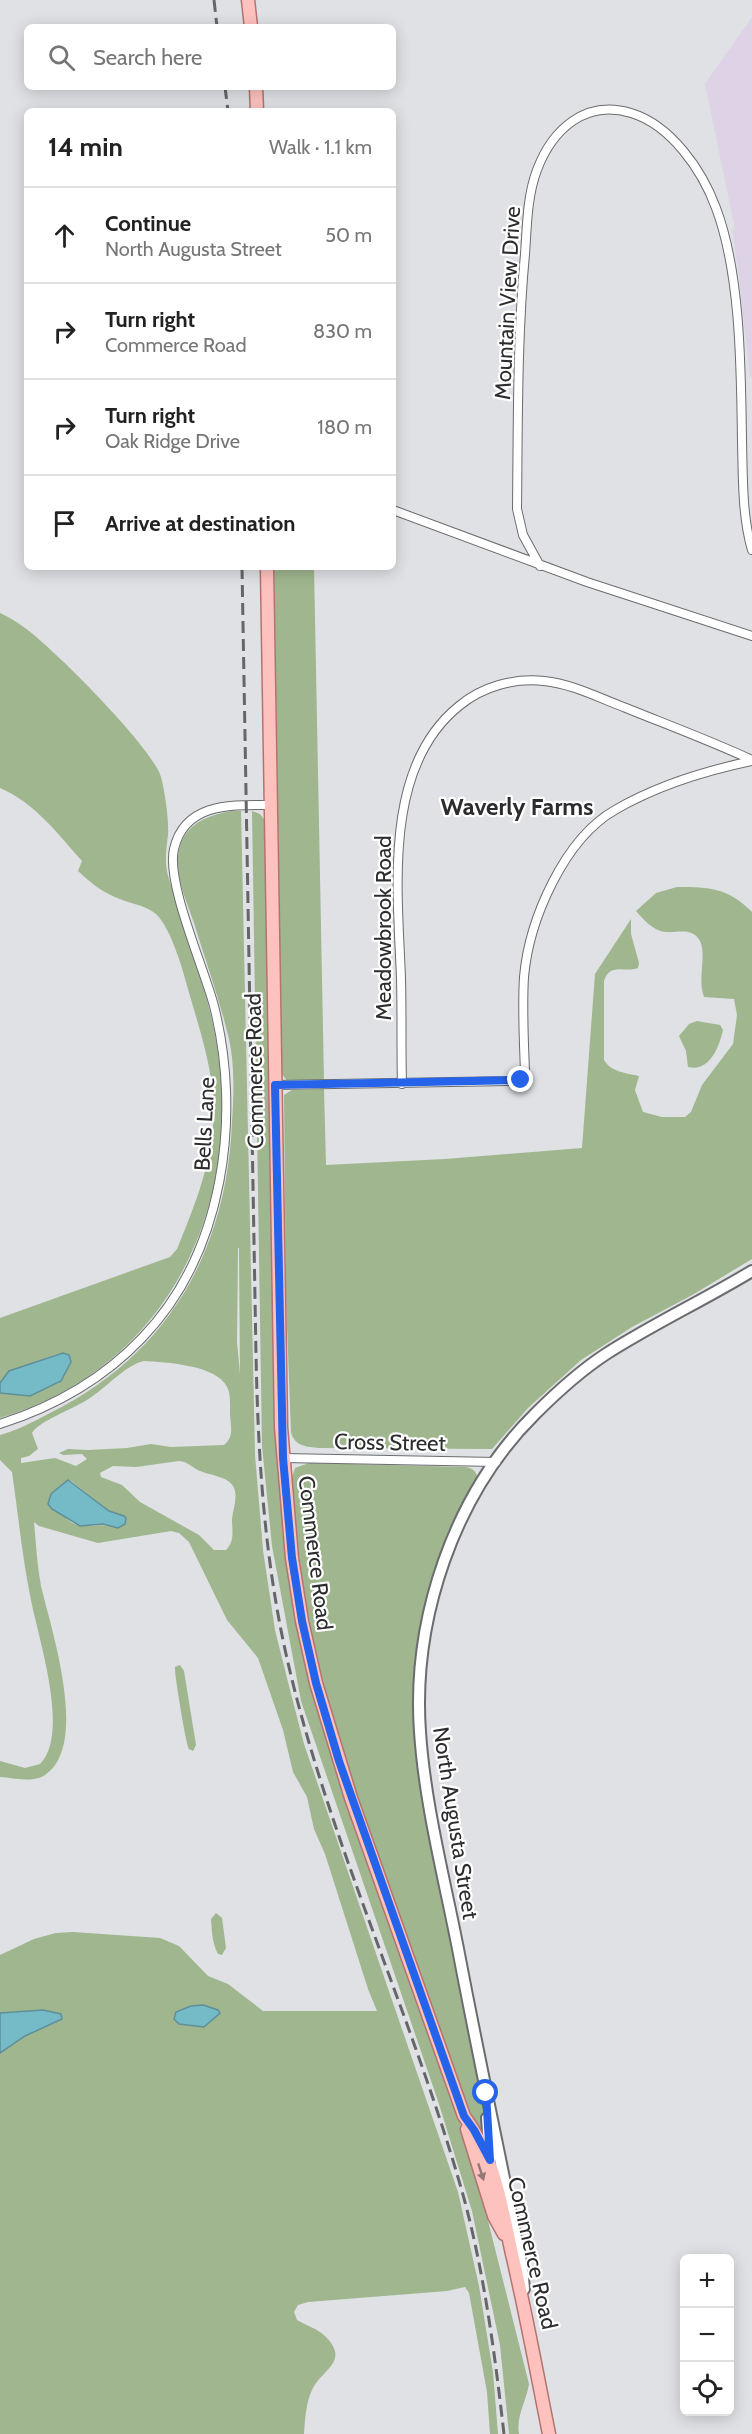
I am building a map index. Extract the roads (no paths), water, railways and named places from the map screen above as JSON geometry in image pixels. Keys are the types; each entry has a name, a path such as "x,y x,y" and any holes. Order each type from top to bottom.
{"main road":[{"path":"248,0 250,24"},
{"path":"256,90 257,108"},
{"name":"Commerce Road","path":"267,570 283,1458 294,1573 316,1683 351,1798 464,2116 490,2160 525,2310 549,2434"},
{"name":"North Augusta Street","path":"525,2310 522,2266 429,1801 422,1752 420,1705 425,1635 440,1573 462,1519 496,1462 534,1414 589,1366 752,1271"},
{"name":"North Augusta Street","path":"486,2093 490,2160"},
{"path":"464,2116 494,2216 511,2248"}],"street":[{"name":"Mountain View Drive","path":"540,566 523,535 517,509 520,310 530,203 537,168 558,132 576,118 605,111 622,110 635,114 651,121 664,133 701,176 720,221 734,288 743,488 752,550"},
{"path":"396,511 540,566 752,636"},
{"name":"Meadowbrook Road","path":"402,1084 397,880 401,827 418,761 434,732 449,714 470,698 491,687 524,681 555,683 580,690 713,742 752,760"},
{"path":"275,1085 402,1084 522,1079 525,1073 523,996 528,950 543,901 570,856 595,825 615,810 685,777 752,760"},
{"name":"Bells Lane","path":"0,1425 64,1397 93,1380 126,1353 143,1337 162,1312 196,1257 214,1203 222,1165 226,1125 225,1076 214,1005 173,877 173,850 181,832 199,814 225,806 271,805"},
{"name":"Cross Street","path":"283,1458 496,1462"}],"water":[{"path":"63,1353 69,1355 71,1362 61,1381 30,1396 0,1393 0,1383 9,1371"},
{"path":"68,1480 109,1511 124,1516 125,1524 118,1528 103,1524 80,1526 52,1509 48,1504 51,1494"},
{"path":"203,2005 218,2010 220,2013 204,2027 179,2024 174,2019 176,2012 191,2006"},
{"path":"43,2010 61,2014 62,2019 25,2036 0,2053 0,2013"}],"railway":[{"path":"214,0 217,24"},
{"path":"225,90 228,108"},
{"path":"242,570 257,1392 264,1505 272,1580 286,1654 325,1793 421,2065 465,2202 484,2288 504,2434"}],"district":[{"name":"Waverly Farms","path":"517,807"}]}
